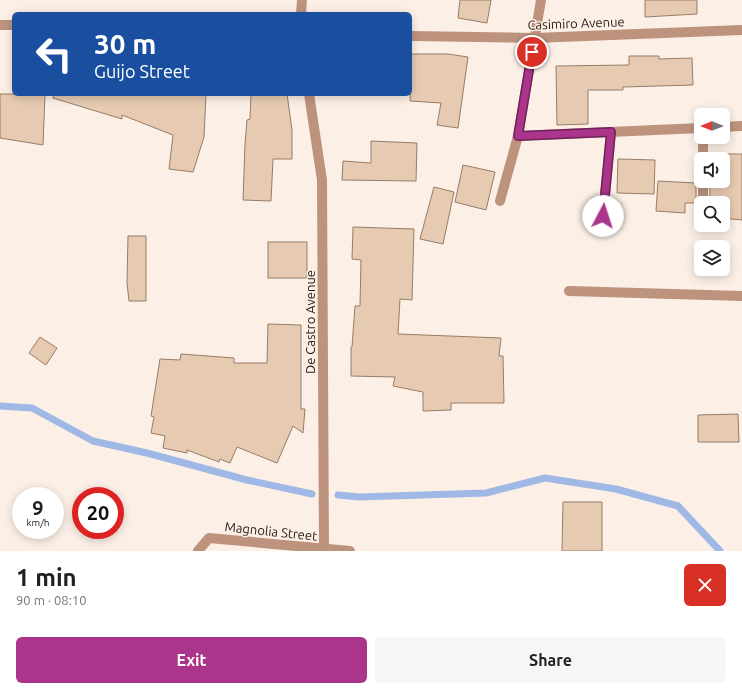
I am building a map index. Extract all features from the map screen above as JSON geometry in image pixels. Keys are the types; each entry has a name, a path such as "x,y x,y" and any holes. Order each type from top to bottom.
{"street":[{"path":"301,12 302,0"},
{"path":"500,201 518,136 541,0"},
{"path":"0,25 12,25"},
{"name":"Casimiro Avenue","path":"412,36 534,38 742,30"},
{"name":"De Castro Avenue","path":"309,96 322,180 324,550"},
{"path":"730,127 742,126"},
{"path":"518,136 694,128"},
{"path":"603,216 611,132"},
{"path":"570,291 742,296"},
{"name":"Magnolia Street","path":"198,551 210,538 324,550"},
{"path":"324,550 350,551"}],"building":[{"path":"460,0 491,0 487,23 458,18"},
{"path":"645,0 697,0 697,14 645,17"},
{"path":"412,54 448,54 468,57 458,128 437,125 441,103 410,101 410,96 412,96"},
{"path":"629,56 659,56 659,59 692,58 693,85 623,87 623,90 588,90 588,124 557,125 556,66 629,65"},
{"path":"0,94 12,94 12,96 45,96 43,145 0,138"},
{"path":"54,96 206,96 204,137 193,172 169,169 173,135 122,115 122,119 53,98"},
{"path":"251,96 287,96 292,130 292,159 273,159 271,201 243,200 247,120 250,119"},
{"path":"371,141 417,143 416,181 342,180 343,161 371,163"},
{"path":"730,154 742,154 742,220 730,219 730,196 710,196 710,188 730,188"},
{"path":"618,159 655,160 654,194 617,193"},
{"path":"463,165 495,172 486,210 455,202"},
{"path":"658,181 694,183 694,188 696,188 696,196 694,196 694,203 685,203 685,213 656,211"},
{"path":"434,187 454,192 443,244 420,239"},
{"path":"353,227 414,229 412,300 400,299 398,334 501,338 499,356 503,356 504,403 451,403 451,410 423,411 423,392 393,386 395,377 351,376 351,347 355,306 360,306 361,260 352,259"},
{"path":"128,236 146,236 146,301 129,301 127,283"},
{"path":"268,242 307,242 307,278 268,278"},
{"path":"268,324 301,325 301,409 305,409 303,433 293,426 277,463 237,447 230,463 220,459 219,462 187,450 187,453 163,448 165,436 151,433 154,417 151,416 160,359 180,360 181,354 234,358 234,363 267,363"},
{"path":"40,337 57,348 46,365 29,353"},
{"path":"738,414 739,442 698,442 698,415"},
{"path":"563,502 602,502 602,551 562,551"}],"waterway":[{"path":"0,406 32,408 93,441 147,453 247,480 312,494"},
{"path":"338,495 359,497 486,493 545,478 616,489 678,506 720,551"}],"route":[{"path":"532,52 518,136 611,132 603,216"}]}
